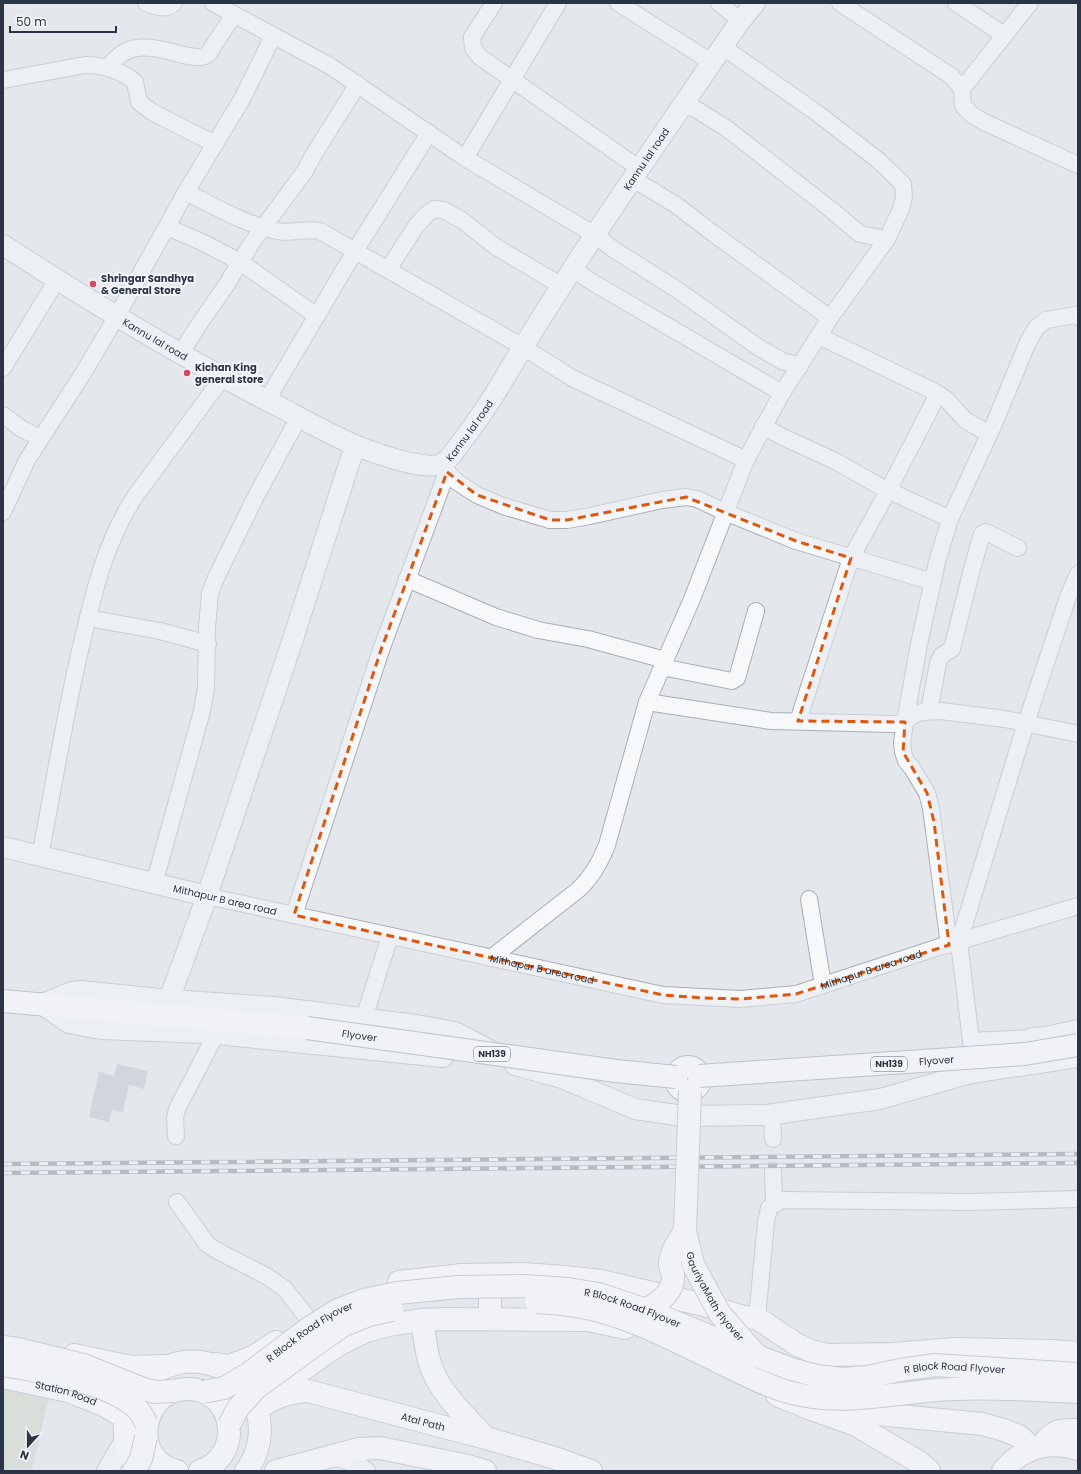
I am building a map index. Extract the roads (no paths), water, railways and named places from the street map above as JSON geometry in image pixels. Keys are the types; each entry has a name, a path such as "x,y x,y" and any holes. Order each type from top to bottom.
{"main road":[{"name":"NH139","path":"3,1001 42,1004"},
{"name":"Flyover","path":"42,1004 307,1028 688,1081 1025,1054 1078,1044"},
{"name":"GauriyaMath Flyover","path":"688,1081 685,1231 693,1264 720,1314 757,1356"},
{"name":"GauriyaMath Flyover","path":"646,1310 668,1294 673,1274 670,1265 673,1252 685,1231"},
{"path":"3,1338 23,1341 131,1367 166,1366 181,1362 198,1361 229,1366 253,1357 327,1307 359,1292 394,1283 462,1275 523,1274 601,1282 704,1305 744,1317 757,1318 796,1344 814,1352 826,1355 843,1356 893,1354 955,1349 1078,1353"},
{"path":"490,1275 490,1319"},
{"name":"R Block Road Flyover","path":"203,1392 224,1388 248,1374 309,1328 338,1310 364,1300 396,1293 458,1287 524,1286 568,1289 599,1294 646,1310 791,1369 817,1376 842,1379 868,1377 900,1370 935,1365 1078,1374"},
{"name":"R Block Road Flyover","path":"229,1425 238,1408 256,1388 318,1342 344,1325 369,1314 400,1308 458,1303 523,1301 565,1304 596,1310 631,1321 762,1382 788,1392 813,1398 866,1399 954,1389 986,1388 1078,1392"},
{"path":"424,1320 424,1334 434,1373 452,1401 486,1438"},
{"path":"256,1405 338,1345 366,1331 393,1324 424,1320 588,1320 623,1327 659,1340 756,1386 856,1425 919,1462 929,1471"},
{"name":"R Block Road Flyover","path":"3,1347 18,1349 83,1365 143,1389 155,1392 189,1389 203,1392 216,1400 225,1411 229,1425 229,1439 224,1453 214,1464 200,1471"},
{"path":"792,1401 814,1352"},
{"path":"214,1364 232,1373 247,1388 256,1405 261,1428 258,1450 246,1471"},
{"path":"3,1365 15,1366 79,1381 102,1389 133,1405 141,1413 139,1433 133,1461 140,1471"},
{"path":"166,1366 147,1379 133,1396 125,1418 139,1433 160,1462 172,1470 177,1471"},
{"name":"Station Road","path":"3,1377 68,1391 104,1405 125,1418"},
{"name":"R Block Road Flyover","path":"139,1433 156,1403 161,1398 174,1391"},
{"name":"Atal Path","path":"256,1405 290,1393 308,1391 486,1438 554,1458 590,1471"},
{"path":"831,1416 878,1414 982,1424 1019,1436 1037,1447 1064,1445 1078,1449"},
{"path":"1003,1471 1012,1460 1037,1447 1054,1432 1078,1430"},
{"path":"134,1471 141,1459 139,1433"},
{"path":"276,1471 358,1449 380,1448 468,1466 485,1471"}],"street":[{"path":"146,3 159,8 172,5 174,3"},
{"path":"213,3 330,66 465,158 595,235 613,249 676,289 758,347 782,361 800,366"},
{"path":"494,3 472,37 473,48 480,57 513,80 714,234 830,318"},
{"path":"465,158 558,3"},
{"path":"491,958 587,882 601,860 607,845 646,702 692,599 746,460 782,393 830,318 887,239 901,209 904,197 903,184 855,141 718,55 618,3"},
{"path":"719,3 741,21"},
{"name":"Kannu lal road","path":"3,245 117,316 223,377 299,417 355,445 414,464 443,468 492,400 523,346 595,235 741,21 755,3"},
{"path":"840,3 951,76 962,89 963,106 972,115 984,122 1078,165"},
{"path":"956,3 1004,35"},
{"path":"962,89 1030,3"},
{"path":"108,67 115,58 126,51 144,48 154,48 200,58 208,54 234,15"},
{"path":"3,512 27,460 82,375 117,316 186,192 245,93 273,36"},
{"path":"3,80 85,65 108,67 135,82 138,102 148,110 215,144"},
{"path":"181,353 228,284 240,262 263,227 305,171 358,84"},
{"path":"684,105 694,108 726,128 860,234 887,239"},
{"path":"267,400 355,251 429,133"},
{"path":"186,192 263,227 278,231 290,232 310,229 320,231 523,346 572,378 746,460"},
{"path":"388,270 416,226 426,214 434,209 444,210 464,221 496,247 562,286"},
{"path":"167,227 204,243 240,262 317,316"},
{"path":"573,269 597,285 782,393"},
{"path":"3,368 57,280"},
{"path":"976,1072 934,822 927,793 902,752 905,722 920,636 937,562 950,519 989,434 1028,342 1036,328 1046,320 1075,315 1078,317"},
{"path":"819,336 919,383 946,399 965,420 989,434"},
{"path":"40,856 75,672 96,584 106,554 116,528 126,509 223,377"},
{"path":"798,720 851,558 888,491 938,394"},
{"path":"3,414 22,429 40,438"},
{"path":"154,884 202,711 206,688 208,644 207,627 210,594 214,582 252,505 299,417"},
{"path":"763,426 842,465 888,491 950,519"},
{"path":"170,1000 207,896 291,647 355,445"},
{"path":"294,915 381,650 407,579 443,468 462,486 477,495 502,506 550,520 567,520 590,516 676,498 697,499 725,512 796,540 933,582"},
{"path":"929,711 938,663 942,655 952,649 982,534 986,532 1018,548"},
{"path":"954,944 1068,597 1078,574"},
{"path":"407,579 496,617 538,630 588,639 664,664 732,681 737,678 756,611"},
{"path":"88,618 160,631 208,644"},
{"path":"646,702 771,721 798,720 894,724 905,722 913,715 929,711 969,714 1026,723 1078,734"},
{"name":"Mithapur B area road","path":"3,847 207,896 663,995 740,999 796,994 1078,906"},
{"path":"809,899 823,985"},
{"path":"364,1018 390,936"},
{"path":"42,1004 72,992 81,991 170,1000 274,1007 364,1018 454,1032 516,1065"},
{"path":"42,1004 69,1023 101,1029 216,1034 516,1065 562,1078 635,1109 683,1116 772,1114 880,1099 976,1072 1078,1057"},
{"path":"971,1041 1046,1037 1078,1030"},
{"path":"176,1136 175,1118 177,1109 216,1034"},
{"path":"1032,1038 1035,1064"},
{"path":"772,1114 773,1139"},
{"path":"774,1171 774,1204"},
{"path":"757,1318 766,1222 769,1208 782,1200 970,1202 1078,1200"},
{"path":"177,1202 207,1244 268,1277 285,1289 308,1320"},
{"path":"107,1471 139,1433"},
{"path":"329,1456 359,1465 366,1471"}],"railway":[{"path":"3,1164 1078,1154"},
{"path":"3,1173 1078,1163"}],"place":[{"name":"Shringar Sandhya & General Store","path":"93,284"},
{"name":"Kichan King general store","path":"187,373"}]}
